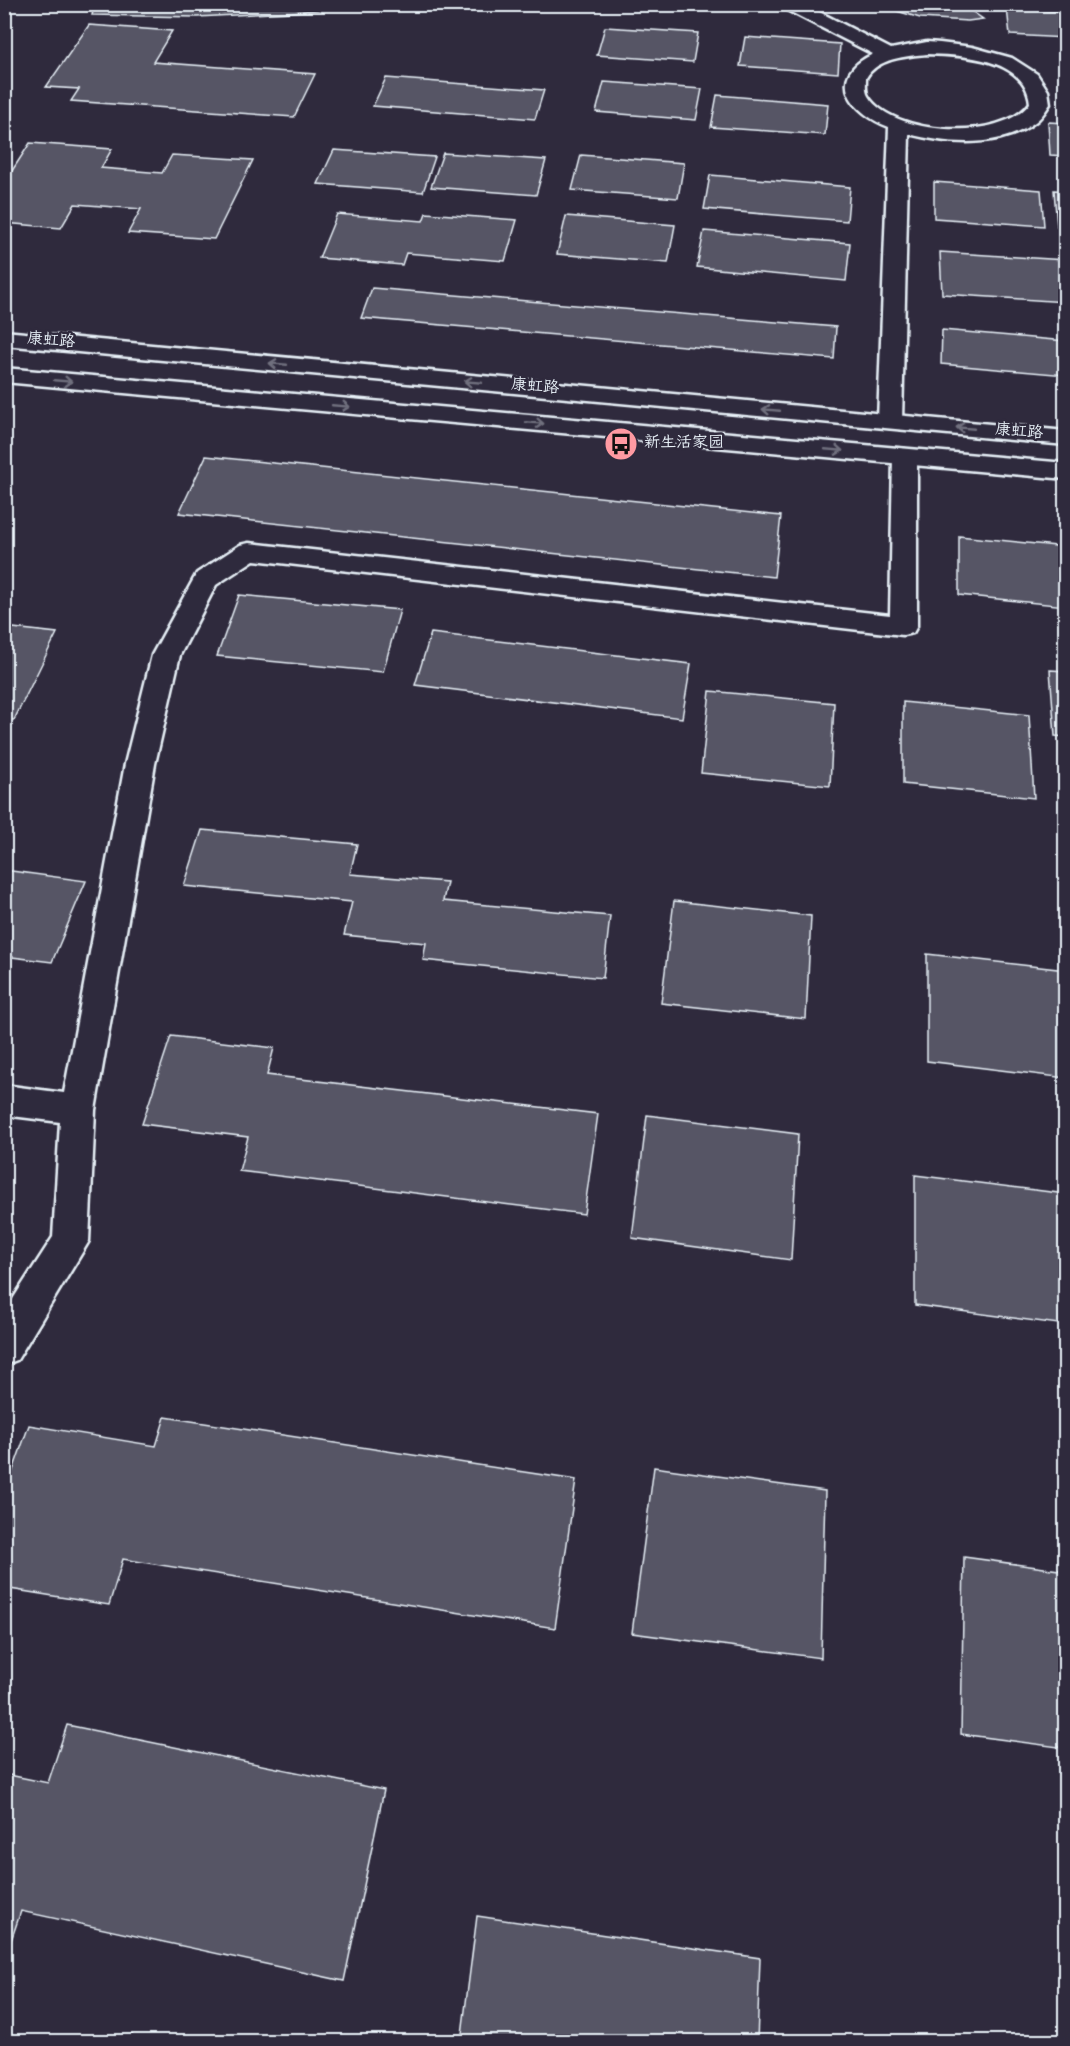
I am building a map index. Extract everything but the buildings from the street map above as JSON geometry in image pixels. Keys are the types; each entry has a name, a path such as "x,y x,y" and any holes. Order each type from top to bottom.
{"street":[{"path":"789,4 889,55"},
{"path":"927,48 956,49 984,55 1009,64 1028,76 1038,90 1040,104 1030,117 1011,128 983,135 951,136 899,125 870,110 858,96 855,82 862,69 878,58 889,55 927,48"},
{"path":"890,421 899,125"},
{"name":"康虹路","path":"4,338 1065,438"},
{"name":"康虹路","path":"4,375 1065,471"},
{"path":"4,1347 71,1241 78,1110 140,764 166,655 206,579 249,551 903,626 905,457"},
{"path":"4,1100 78,1110"}],"place":[{"name":"新生活家园","path":"621,444"}]}
